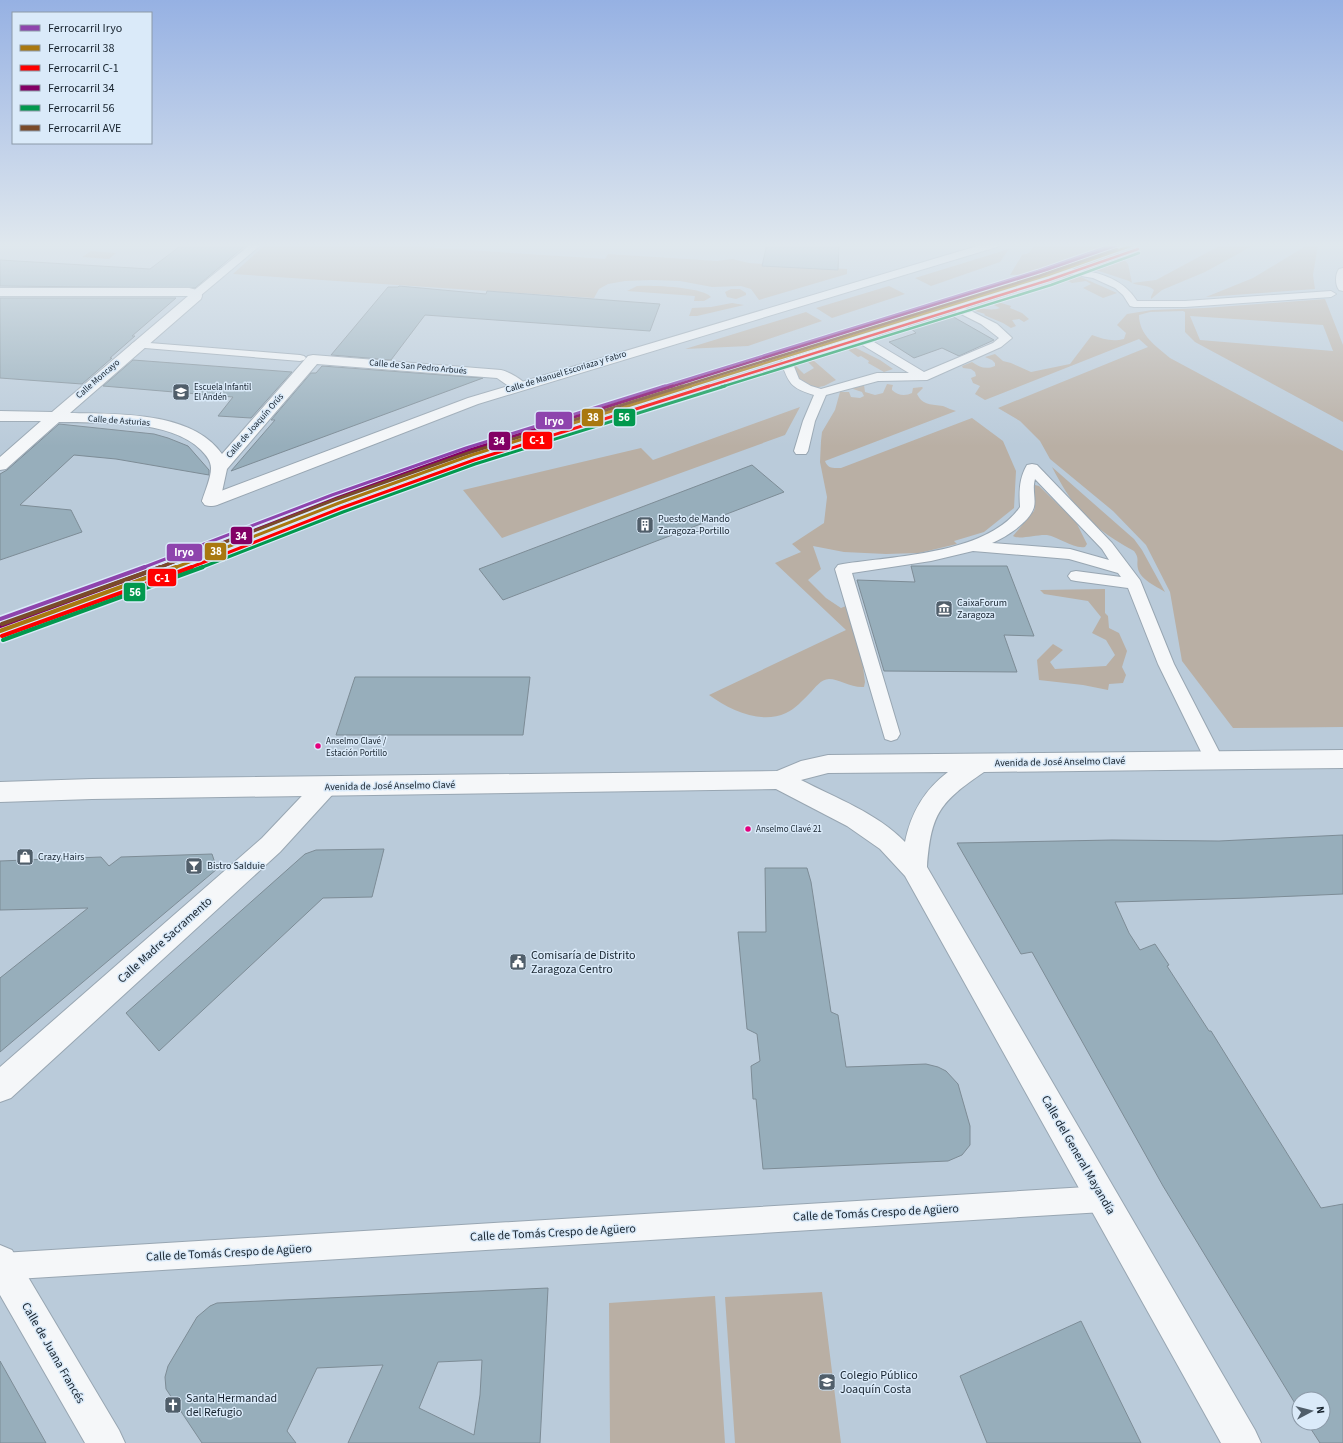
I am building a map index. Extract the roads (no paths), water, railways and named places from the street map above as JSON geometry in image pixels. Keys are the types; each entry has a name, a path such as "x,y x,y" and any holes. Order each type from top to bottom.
{"street":[{"name":"Calle Moncayo","path":"0,465 137,345 179,311"},
{"name":"Calle de Manuel Escoriaza y Fabro","path":"212,501 442,411 520,386 770,311"},
{"path":"935,311 856,337 787,362 794,381 807,389 820,393 877,377 923,377 997,345 1006,338 999,330 986,321 964,311"},
{"path":"856,337 923,377"},
{"name":"Calle de San Pedro Arbués","path":"137,345 501,374 520,386"},
{"name":"Calle de Joaquín Orús","path":"212,501 218,468 306,358"},
{"path":"801,450 820,393"},
{"name":"Calle de Asturias","path":"0,416 145,421 172,427 200,440 215,455 218,468"},
{"path":"892,734 843,570 939,555 984,541 1014,524 1027,507 1026,487 1032,468 1107,546 1129,577 1166,664 1214,759"},
{"path":"969,546 1070,554 1129,577"},
{"path":"1076,576 1129,577"},
{"name":"Avenida de José Anselmo Clavé","path":"0,792 92,789 779,780 801,770 828,764 1214,759 1343,759"},
{"path":"914,868 917,838 925,812 943,788 979,763"},
{"name":"Avenida de José Anselmo Clavé","path":"779,780 856,819 889,842 914,868"},
{"name":"Calle Madre Sacramento","path":"0,1087 271,845 325,787"},
{"name":"Calle del General Mayandía","path":"914,868 1242,1443"},
{"name":"Calle de Tomás Crespo de Agüero","path":"1,1264 1103,1199"},
{"name":"Calle de Juana Francés","path":"1,1264 100,1440"}],"rail line":[{"name":"Iryo","path":"0,619 178,555 332,495 466,448 908,311"},
{"name":"34","path":"0,626 182,559 337,498 470,450 914,311"},
{"name":"AVE","path":"2,624 180,560 334,500 468,453 925,311"},
{"name":"38","path":"0,631 184,564 339,503 472,455 932,311"},
{"name":"C-1","path":"2,636 186,569 341,508 474,460 949,311"},
{"name":"56","path":"3,640 187,573 343,512 475,464 966,311"}],"place":[{"name":"Escuela Infantil El Andén","path":"181,392"},
{"name":"Puesto de Mando Zaragoza-Portillo","path":"645,525"},
{"name":"CaixaForum Zaragoza","path":"944,609"},
{"name":"Anselmo Clavé / Estación Portillo","path":"318,746"},
{"name":"Anselmo Clavé 21","path":"748,829"},
{"name":"Crazy Hairs","path":"25,857"},
{"name":"Bistro Salduie","path":"194,866"},
{"name":"Comisaría de Distrito Zaragoza Centro","path":"518,962"},
{"name":"Colegio Público Joaquín Costa","path":"827,1382"},
{"name":"Santa Hermandad del Refugio","path":"173,1405"}]}
